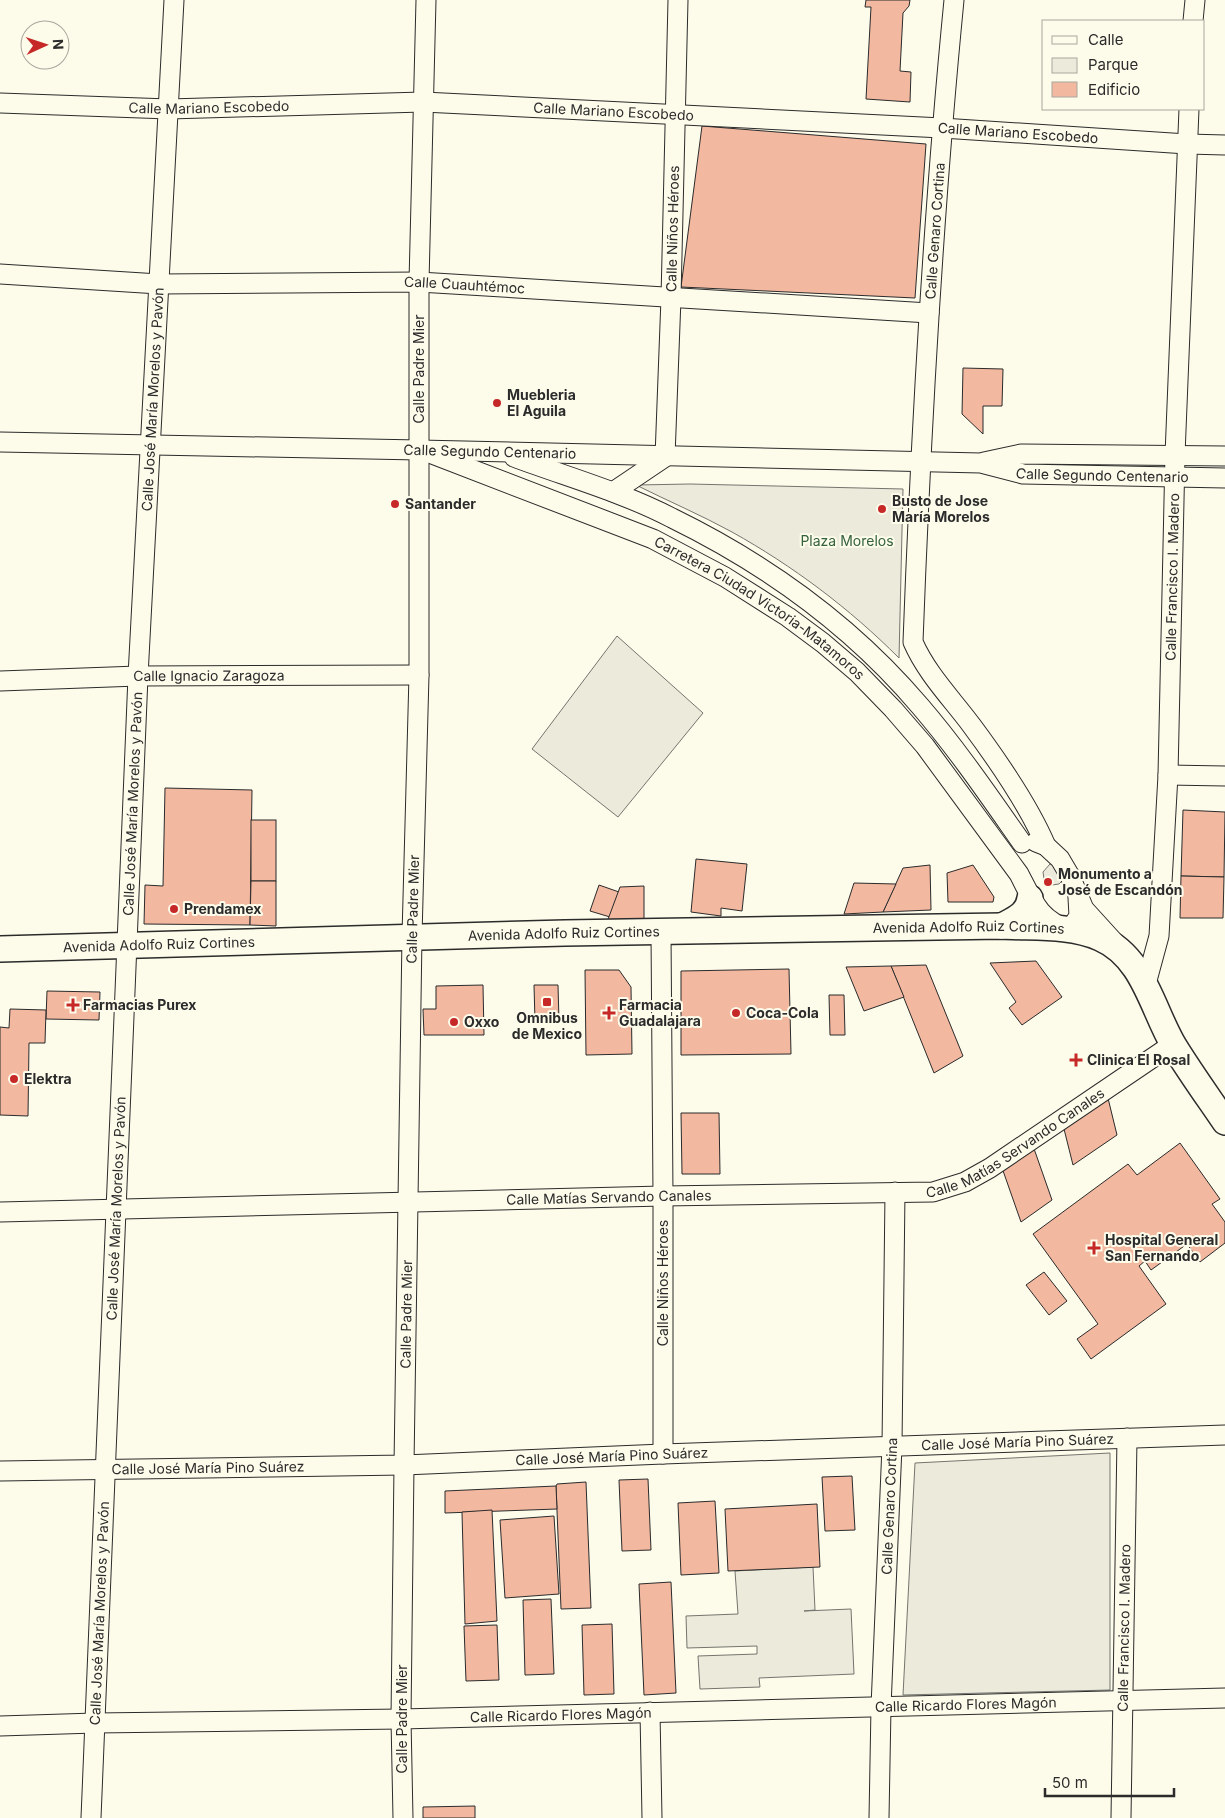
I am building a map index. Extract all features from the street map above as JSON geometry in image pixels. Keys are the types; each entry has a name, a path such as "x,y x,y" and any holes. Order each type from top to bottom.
{"main road":[{"path":"1002,926 1026,910 1030,898"},
{"name":"Avenida Adolfo Ruiz Cortines","path":"0,949 412,936 1002,926 1070,930 1100,938 1123,952"},
{"path":"1123,952 1146,984 1174,1044 1225,1122"}],"street":[{"name":"Calle José María Morelos y Pavón","path":"91,1818 107,1469 115,1210 128,946 138,676 174,0"},
{"name":"Calle Padre Mier","path":"403,1818 401,1719 407,1203 418,675 419,282 426,0"},
{"name":"Calle Niños Héroes","path":"665,456 678,0"},
{"name":"Calle Genaro Cortina","path":"954,0 942,128 929,313 920,461 913,642 922,662 998,763 1038,829 1046,846"},
{"path":"1193,20 1194,0"},
{"name":"Calle Mariano Escobedo","path":"0,104 169,108 423,102 942,128 1225,145"},
{"name":"Calle Francisco I. Madero","path":"1146,984 1160,936 1168,775 1174,477 1189,110"},
{"name":"Calle Cuauhtémoc","path":"0,274 159,284 419,282 929,313"},
{"name":"Calle Segundo Centenario","path":"0,442 920,461 981,463 1023,474 1225,478"},
{"name":"Carretera Ciudad Victoria-Matamoros","path":"419,450 653,539 725,577 777,610 823,643 857,672 925,746 1019,874 1038,910 1048,920 1070,930"},
{"name":"Carretera Ciudad Victoria-Matamoros","path":"497,452 613,492 673,518 721,544 790,587 834,622 880,663 920,706 961,756 1022,843 1018,854 1019,874"},
{"name":"Calle Segundo Centenario","path":"981,463 1021,454 1225,456"},
{"path":"613,492 665,456"},
{"path":"777,610 790,587"},
{"name":"Calle Ignacio Zaragoza","path":"0,680 138,676 418,675"},
{"path":"1168,775 1225,776"},
{"path":"1022,843 1033,842 1046,846 1055,854 1070,876 1084,909 1123,952"},
{"path":"1070,930 1079,916 1078,898"},
{"name":"Calle Niños Héroes","path":"661,932 663,1454"},
{"name":"Calle Matías Servando Canales","path":"0,1212 663,1196 933,1192 965,1182 990,1168 1174,1044"},
{"name":"Calle Genaro Cortina","path":"879,1818 881,1707 892,1446 895,1192"},
{"name":"Calle José María Pino Suárez","path":"0,1471 404,1465 663,1454 1225,1435"},
{"name":"Calle Francisco I. Madero","path":"1121,1818 1127,1438"},
{"name":"Calle Ricardo Flores Magón","path":"0,1726 401,1719 1225,1698"},
{"path":"650,1712 652,1818"}],"green space":[{"name":"Plaza Morelos","path":"690,484 903,489 899,658 840,605 777,559 720,526 636,485"},
{"path":"617,636 703,713 618,817 532,749"},
{"path":"1050,864 1053,864 1064,879 1059,884 1052,885 1044,879 1043,872"},
{"path":"1110,1453 1110,1690 903,1695 915,1463"},
{"path":"813,1567 815,1610 804,1611 851,1609 854,1674 759,1678 760,1687 700,1689 698,1656 757,1654 757,1646 687,1648 686,1616 738,1614 735,1571"}],"building":[{"path":"866,0 910,0 909,6 903,13 900,71 911,72 910,102 866,99 871,7 865,7"},
{"path":"702,126 926,144 915,298 681,287"},
{"path":"963,368 1003,369 1002,406 983,406 983,434 962,414"},
{"path":"165,788 252,790 250,925 144,924 145,885 163,886"},
{"path":"1183,810 1225,812 1224,877 1181,876"},
{"path":"251,820 276,820 276,881 251,881"},
{"path":"696,859 747,864 742,911 721,908 721,916 691,912"},
{"path":"930,865 931,910 883,912 903,868"},
{"path":"973,865 994,897 993,902 948,902 947,873"},
{"path":"1181,876 1224,877 1223,918 1180,918"},
{"path":"251,881 276,881 276,926 250,925"},
{"path":"854,883 896,884 883,912 844,914"},
{"path":"599,885 619,892 610,917 590,911"},
{"path":"644,886 644,920 607,922 620,887"},
{"path":"1036,961 1062,997 1022,1025 1009,1008 1016,1002 990,963"},
{"path":"926,965 963,1056 934,1073 891,966"},
{"path":"891,966 904,997 864,1011 846,967"},
{"name":"Coca-Cola","path":"789,969 791,1054 681,1055 681,971"},
{"name":"Farmacia Guadalajara","path":"585,970 619,970 631,987 632,1054 586,1055"},
{"name":"Oxxo","path":"483,985 484,1035 424,1035 423,1009 436,1009 436,986"},
{"path":"534,985 558,985 559,1021 535,1021"},
{"name":"Farmacias Purex","path":"47,991 100,992 99,1020 46,1019"},
{"path":"829,995 844,995 845,1035 830,1035"},
{"name":"Elektra","path":"10,1009 46,1010 45,1043 29,1043 28,1116 0,1115 0,1027 9,1028"},
{"path":"1106,1090 1117,1135 1073,1165 1062,1121"},
{"path":"681,1113 719,1113 720,1174 682,1174"},
{"path":"1032,1143 1052,1200 1021,1222 1001,1165"},
{"path":"1180,1143 1220,1199 1212,1204 1225,1222 1225,1243 1200,1262 1187,1244 1151,1270 1145,1261 1139,1266 1166,1304 1091,1359 1077,1339 1098,1324 1033,1234 1128,1164 1137,1175"},
{"path":"1044,1272 1067,1301 1049,1315 1026,1285"},
{"path":"852,1476 855,1530 825,1531 822,1477"},
{"path":"648,1479 651,1550 622,1551 619,1480"},
{"path":"586,1482 591,1608 561,1609 556,1486 557,1484"},
{"path":"556,1486 557,1509 445,1513 445,1491"},
{"path":"715,1501 719,1573 681,1575 678,1503"},
{"path":"817,1504 820,1567 728,1571 725,1509"},
{"path":"492,1510 497,1621 465,1624 462,1512"},
{"path":"554,1516 559,1594 505,1598 500,1520"},
{"path":"671,1582 676,1693 644,1695 639,1584"},
{"path":"551,1599 554,1674 525,1675 523,1600"},
{"path":"612,1624 614,1694 584,1695 582,1625"},
{"path":"497,1625 499,1680 466,1681 464,1626"},
{"path":"475,1806 475,1818 423,1818 423,1807"}],"place":[{"name":"Muebleria El Aguila","path":"497,403"},
{"name":"Santander","path":"395,504"},
{"name":"Busto de Jose María Morelos","path":"882,509"},
{"name":"Monumento a José de Escandón","path":"1048,882"},
{"name":"Prendamex","path":"174,909"},
{"name":"Omnibus de Mexico","path":"547,1002"},
{"name":"Farmacias Purex","path":"73,1005"},
{"name":"Farmacia Guadalajara","path":"609,1013"},
{"name":"Coca-Cola","path":"736,1013"},
{"name":"Oxxo","path":"454,1022"},
{"name":"Clinica El Rosal","path":"1076,1060"},
{"name":"Elektra","path":"14,1079"},
{"name":"Hospital General San Fernando","path":"1094,1248"}]}
